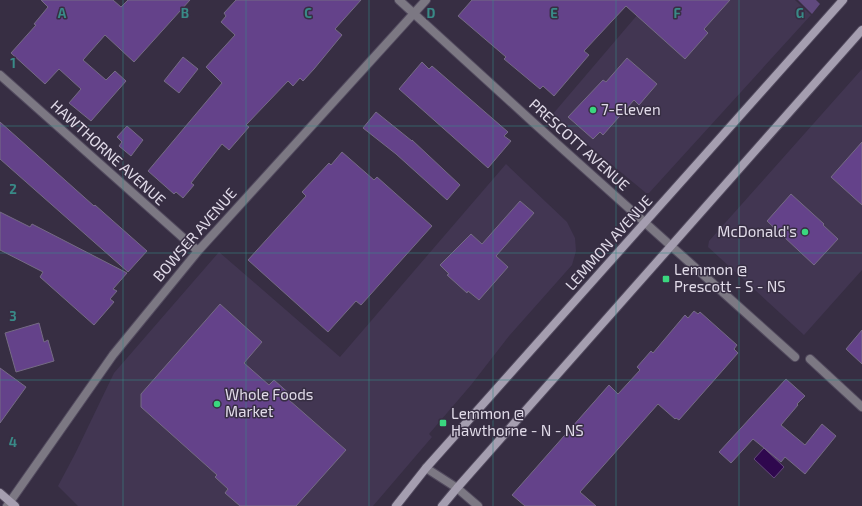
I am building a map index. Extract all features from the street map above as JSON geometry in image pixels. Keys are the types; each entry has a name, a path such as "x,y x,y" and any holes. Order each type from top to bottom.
{"main road":[{"name":"LEMMON AVENUE","path":"396,506 426,468 843,0"},
{"path":"442,506 862,30"},
{"path":"0,494 11,505"}],"street":[{"name":"PRESCOTT AVENUE","path":"399,0 524,115 795,357"},
{"name":"BOWSER AVENUE","path":"11,505 113,355 198,251 426,0"},
{"name":"HAWTHORNE AVENUE","path":"0,75 198,251"},
{"path":"810,359 862,407"},
{"path":"426,468 457,488 478,506"}],"shaded area":[{"path":"650,0 795,0 811,15 649,193 646,193 552,115"},
{"path":"798,0 816,0 820,4 812,14"},
{"path":"862,69 862,270 804,335 708,247 709,241"},
{"path":"506,164 567,222 575,238 576,251 572,265 509,336 471,385 429,434 432,437 373,506 78,506 58,486 114,373 219,252 340,357"},
{"path":"764,448 784,467 774,478 754,459"}],"building":[{"path":"41,0 113,0 121,7 128,0 190,0 134,62 105,35 83,60 106,80 115,71 126,81 91,121 69,103 81,89 59,69 45,84 11,53 36,25 34,24 48,7"},
{"path":"236,0 361,0 335,29 342,35 314,69 303,81 300,78 293,86 288,81 246,125 249,127 229,150 222,144 191,183 194,185 183,198 176,192 174,194 148,171 222,83 206,67 235,35 221,22 226,16 224,13"},
{"path":"472,0 730,0 704,29 708,33 685,59 626,6 584,51 589,55 554,96 543,86 540,89 504,59 506,57 458,16"},
{"path":"183,57 198,69 179,93 164,81"},
{"path":"627,58 657,84 639,105 634,100 603,135 600,132 593,139 568,117 603,80 606,82"},
{"path":"422,62 429,69 432,66 508,132 504,136 511,141 488,168 399,89"},
{"path":"376,112 412,140 460,185 447,200 396,154 363,128"},
{"path":"0,122 147,251 128,272 0,159"},
{"path":"127,126 143,140 131,156 119,146 122,142 117,137"},
{"path":"862,142 862,205 831,177"},
{"path":"342,152 374,180 377,177 432,226 361,305 356,301 328,332 248,260 306,196 302,192 329,163 331,165"},
{"name":"McDonald's","path":"791,194 838,239 814,265 767,221"},
{"path":"520,201 534,213 496,256 508,267 479,300 468,291 467,293 447,275 449,274 440,265 471,234 482,244"},
{"path":"0,212 30,227 32,224 127,273 113,289 117,291 110,299 114,302 94,325 40,277 43,272 0,250"},
{"name":"Whole Foods Market","path":"220,304 262,342 244,363 269,385 274,380 292,396 289,400 346,450 296,506 240,506 225,493 228,489 215,477 217,475 141,407 141,394"},
{"path":"694,311 698,314 700,312 737,345 734,349 738,353 679,420 676,418 675,419 658,404 580,492 596,506 525,506 512,495 609,385 618,394 640,370 637,367 651,351 653,353 685,315 688,318"},
{"path":"39,323 44,342 48,340 54,361 16,372 5,333"},
{"path":"862,330 862,364 846,349"},
{"path":"0,368 26,387 0,423"},
{"path":"786,379 805,396 781,425 805,445 822,424 836,436 805,474 785,457 781,462 753,439 731,463 719,452"}],"place":[{"name":"7-Eleven","path":"593,110"},
{"name":"McDonald's","path":"805,232"},
{"name":"Lemmon @ Prescott - S - NS","path":"666,279"},
{"name":"Whole Foods Market","path":"217,404"},
{"name":"Lemmon @ Hawthorne - N - NS","path":"443,423"}]}
